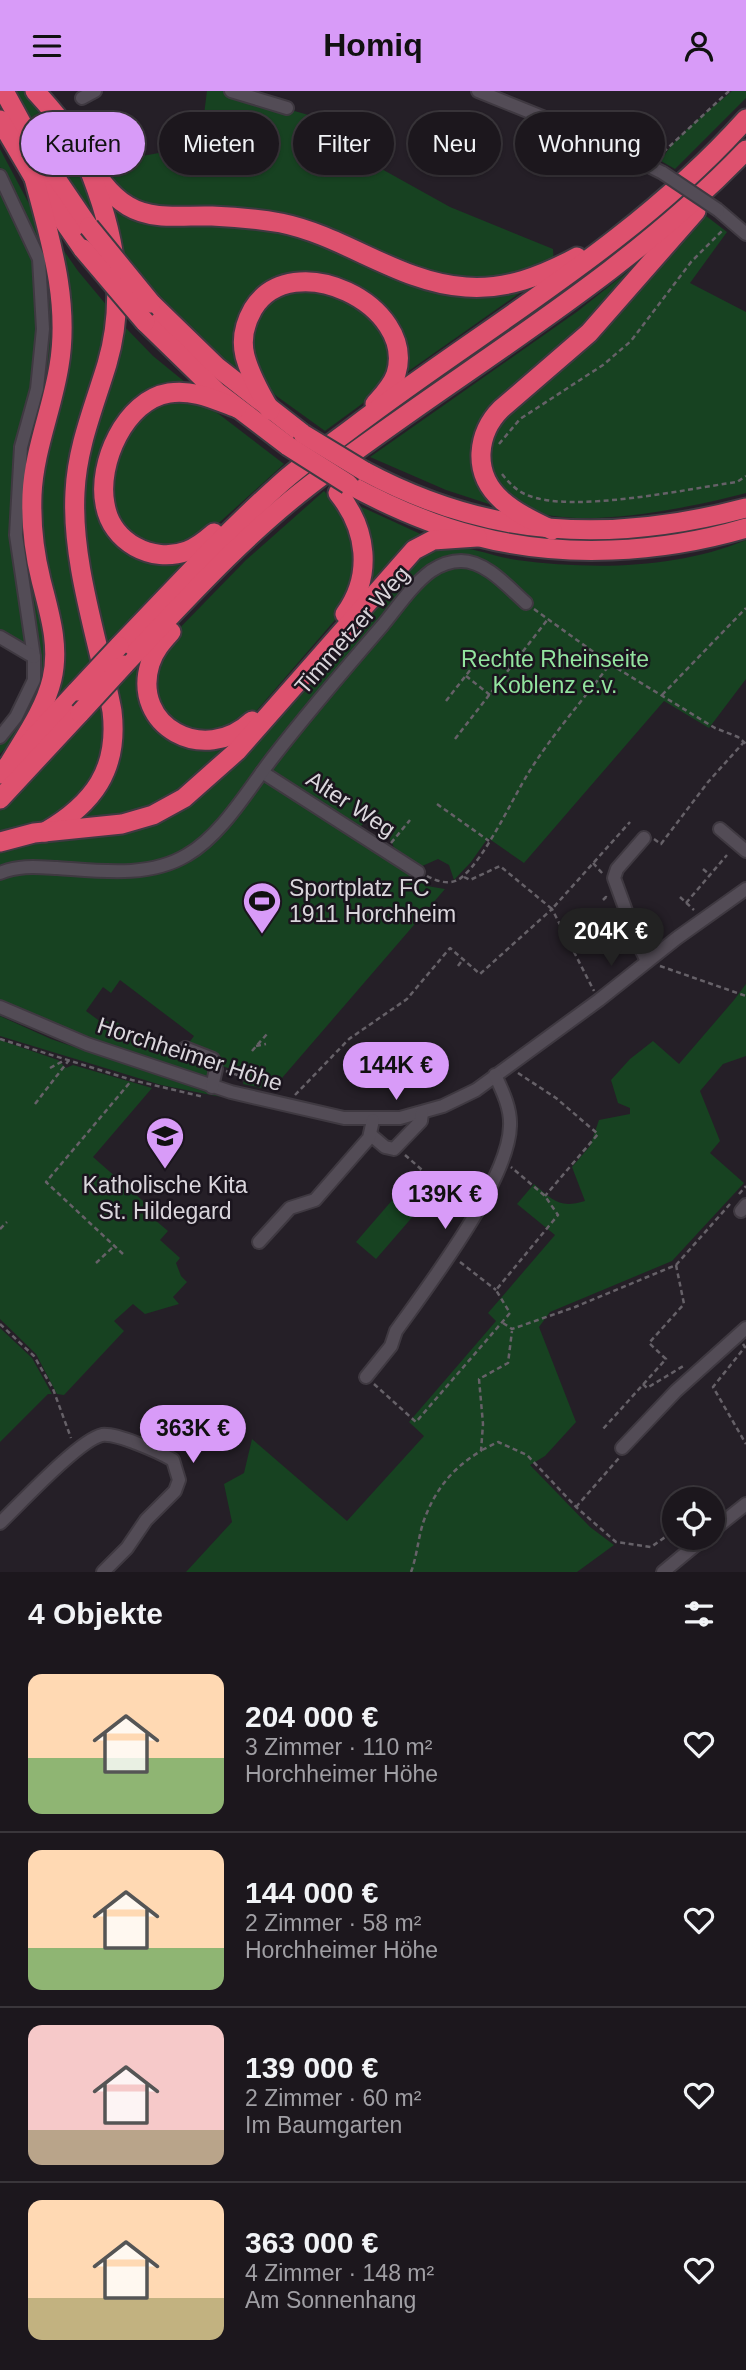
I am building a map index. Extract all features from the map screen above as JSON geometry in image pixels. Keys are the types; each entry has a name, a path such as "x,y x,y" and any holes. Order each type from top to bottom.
{"highway":[{"path":"4,91 46,166 148,312 196,372 237,408"},
{"path":"35,91 54,112"},
{"path":"746,119 696,170 635,223 567,276 358,423 279,484 202,543 177,554 164,555 137,548 116,531 109,519 103,492 110,456 122,427 138,407 157,396 180,392 207,397 237,408 296,440 363,471 414,496 451,510 507,523 552,530 650,528 746,508"},
{"path":"0,120 34,178 83,249 148,312 270,410 315,465 343,488 477,537 522,545 600,549 668,544 746,528"},
{"path":"552,530 517,512 498,498 490,488 485,478 481,456 488,425 501,409 602,320 666,244 717,190 741,155"},
{"path":"0,799 124,665 243,545 319,478 612,268 741,155"},
{"path":"45,832 75,812 94,792 108,763 113,738 112,711 77,545 74,513 81,446 116,320 117,275 108,221 90,175"},
{"path":"98,175 108,189 133,209 159,216 239,218 299,227 416,276 452,286 490,287 536,277 568,262 635,223"},
{"path":"5,769 43,704 54,664 51,621 35,547 32,498 36,460 60,362 62,321 57,267 34,178"},
{"path":"270,410 244,353 246,324 269,291 282,285 309,281 324,283 357,297 383,319 397,341 399,352 396,376 358,423"},
{"path":"5,769 119,646 279,484"},
{"path":"243,545 158,648 150,664 148,690 154,709 175,732 194,740 222,740 248,725 352,604 363,577 363,544 343,488"},
{"path":"0,842 45,832 131,822 153,815 184,798 237,751 414,550 433,540 477,537"}],"street":[{"path":"82,98 96,91"},
{"path":"231,91 287,108"},
{"path":"478,91 530,112"},
{"path":"665,174 718,210 746,234"},
{"path":"0,176 39,259 42,341 37,389 21,447 15,520 34,657 34,680 16,717 0,737"},
{"name":"Timmetzer Weg","path":"0,873 13,868 30,867 142,870 186,856 205,842 367,642 433,569 450,562 476,563 526,603"},
{"path":"0,637 34,657"},
{"name":"Alter Weg","path":"262,772 418,872"},
{"path":"720,829 746,851"},
{"path":"644,838 617,869 614,878 640,950 647,961"},
{"name":"Horchheimer Höhe","path":"0,1007 211,1092 238,1094 344,1118 390,1119 422,1113 460,1099 746,889"},
{"path":"186,1048 210,1057 216,1068 211,1092"},
{"path":"366,1377 391,1346 397,1332 450,1254 504,1160 510,1126 505,1098 495,1075"},
{"path":"371,1135 385,1147 397,1148 421,1121 422,1113"},
{"path":"259,1242 290,1208 315,1200 371,1135 373,1120"},
{"path":"622,1448 643,1423 746,1328"},
{"path":"0,1523 77,1451 99,1436 113,1436 173,1460 178,1486 175,1491 146,1520 128,1548 103,1572"},
{"path":"725,1521 746,1504"},
{"path":"663,1572 690,1550"}],"path":[{"path":"665,151 729,91"},
{"path":"498,446 520,419 603,365 631,341 691,262 732,222"},
{"path":"501,473 514,488 524,494 542,499 577,502 737,482 746,476"},
{"path":"526,603 610,664 715,728 738,737 745,743 708,782 661,844 652,838 644,838"},
{"path":"662,695 746,608"},
{"path":"455,739 548,619"},
{"path":"446,701 485,651"},
{"path":"418,872 433,880 447,883 463,877 489,841 530,771 610,664"},
{"path":"466,676 490,695"},
{"path":"437,804 489,841"},
{"path":"384,851 410,820"},
{"path":"289,1107 291,1100 349,1039 407,999 450,948 481,974 552,909 630,822"},
{"path":"686,902 727,855"},
{"path":"463,877 471,880 500,866 552,909 599,999"},
{"path":"704,869 710,875"},
{"path":"680,897 694,909"},
{"path":"458,966 463,959"},
{"path":"647,961 746,996"},
{"path":"252,1051 267,1034"},
{"path":"0,1039 132,1080 211,1092"},
{"path":"256,1046 266,1044"},
{"path":"50,1068 67,1060"},
{"path":"35,1104 67,1060"},
{"path":"506,1066 556,1098 598,1134 545,1196"},
{"path":"216,1068 243,1077 238,1094"},
{"path":"123,1254 46,1182 132,1080"},
{"path":"401,1152 463,1204"},
{"path":"407,1187 421,1170"},
{"path":"496,1290 558,1215 545,1196 520,1174"},
{"path":"512,1329 575,1307 676,1265 739,1204 746,1186"},
{"path":"0,1229 7,1222"},
{"path":"96,1263 114,1245"},
{"path":"366,1377 416,1422 503,1323 510,1314 496,1290 464,1265"},
{"path":"603,1429 666,1359 649,1343 684,1304 676,1265"},
{"path":"503,1323 512,1329"},
{"path":"0,1324 34,1356 53,1389 77,1451"},
{"path":"481,1451 483,1424 479,1379 508,1363 512,1329"},
{"path":"736,1337 745,1347 713,1387 746,1444"},
{"path":"643,1384 647,1388 687,1364 695,1373"},
{"path":"411,1572 424,1522 442,1483 460,1463 498,1441 527,1455 576,1507 616,1542 650,1547 662,1539"},
{"path":"576,1507 620,1457 622,1448"}],"green space":[{"path":"16,91 27,91 44,112 27,112"},
{"path":"207,91 224,91 298,112 293,112 293,175 392,175 450,207 553,249 554,264 494,281 435,277 364,246 129,201 107,175 145,175 145,156 159,153 159,175 279,175 279,112 204,112"},
{"path":"732,91 746,91 746,98 675,169 665,163 667,151"},
{"path":"0,149 35,215 53,281 55,352 33,442 48,652 39,696 17,735 0,754 0,742 34,689 18,534 21,470 47,342 30,229 0,167"},
{"path":"66,175 83,175 107,234"},
{"path":"0,183 36,260 39,330 34,389 17,447 29,650 0,632"},
{"path":"112,205 284,231 399,275 524,290 403,375 405,364 345,284 255,298 249,384 170,309 128,261 123,254"},
{"path":"701,212 727,232 690,283 746,312 746,493 696,505 601,518 571,518 523,507 491,479 490,433"},
{"path":"57,241 113,313 76,440 94,658 45,713 52,700 45,568 38,514 49,430"},
{"path":"642,260 630,280 478,430 498,507 446,490 370,457 578,311"},
{"path":"289,290 327,290 378,322 393,355 381,390 325,431 275,395 265,383 248,343 261,307"},
{"path":"122,324 153,356 191,387 154,392 99,476 125,549 199,550 117,638 114,636 105,646 84,551 84,493 93,436"},
{"path":"181,398 211,408 284,464 200,540 155,549 122,529 110,492 119,452 142,412"},
{"path":"324,491 338,506 355,542 358,570 341,613 252,716 242,724 196,735 164,714 153,683 168,640 246,560"},
{"path":"353,503 427,537 365,597"},
{"name":"Rechte Rheinseite Koblenz e.v.","path":"746,540 746,679 709,728 664,701 524,863 488,838 454,880 449,865 438,859 420,867 394,849 388,837 367,820 359,828 275,779 272,770 274,760 436,574 448,567 485,564 436,563 212,830 190,848 154,864 0,869 0,848 170,813 427,548 459,547 517,560 604,566 691,557"},
{"path":"151,647 157,725 243,735 224,756 156,809 70,825 99,794 114,690"},
{"path":"104,702 106,742 90,787 51,820 0,835 0,809 81,722"},
{"path":"262,783 268,783 286,792 427,886 445,889 282,1078 268,1085 266,1089 243,1084 245,1074 222,1066 213,1053 188,1044 194,1036 120,980 111,993 103,987 86,1011 101,1022 104,1019 111,1024 114,1020 137,1037 140,1032 169,1054 172,1051 179,1057 182,1053 194,1060 203,1060 211,1067 209,1075 200,1076 74,1034 0,1000 0,876 19,869 65,873 186,862 208,845"},
{"path":"746,984 746,1056 723,1064 700,1091 720,1141 710,1153 744,1183 672,1261 550,1312 539,1327 576,1422 545,1456 530,1465 590,1527 614,1545 577,1572 186,1572 232,1522 224,1484 244,1473 252,1439 347,1521 424,1436 409,1422 496,1321 488,1313 555,1235 517,1204 534,1184 546,1195 562,1203 585,1201 572,1167 590,1146 599,1120 630,1114 630,1108 618,1103 611,1080 630,1059 653,1041 679,1064"},
{"path":"0,1016 51,1039 221,1097 161,1085 0,1036"},
{"path":"0,1040 58,1060 66,1068 73,1065 152,1088 93,1157 159,1215 155,1220 168,1231 160,1240 180,1258 176,1263 181,1276 187,1282 173,1297 179,1304 145,1314 133,1304 114,1321 124,1331 64,1395 57,1394 36,1354 0,1319"},
{"path":"414,1175 434,1192 376,1259 356,1242"},
{"path":"0,1328 32,1358 52,1394 48,1394 0,1442"}],"place":[{"name":"Sportplatz FC 1911 Horchheim","path":"262,935"},
{"name":"Katholische Kita St. Hildegard","path":"165,1170"}]}
